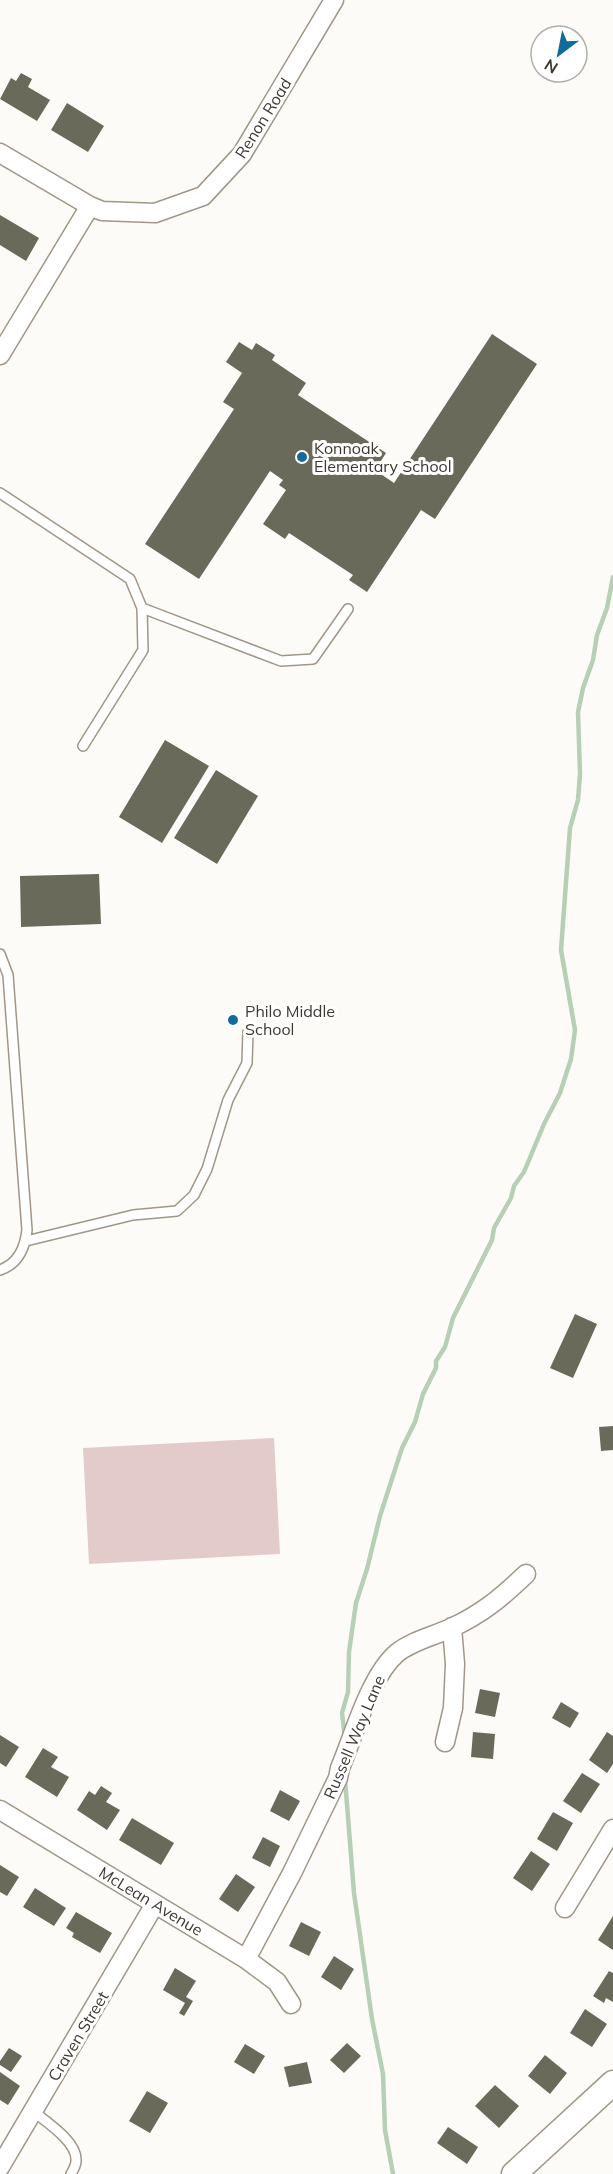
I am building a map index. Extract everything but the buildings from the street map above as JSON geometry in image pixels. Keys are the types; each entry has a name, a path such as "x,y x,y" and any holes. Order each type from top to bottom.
{"street":[{"name":"Renon Road","path":"0,153 102,211 155,213 203,196 242,154 334,0"},
{"path":"0,355 90,206"},
{"name":"Russell Way Lane","path":"246,1959 292,1873 338,1778 372,1688 383,1669 398,1653 416,1642 484,1611 526,1574"},
{"path":"445,1742 453,1708 455,1664 452,1627"},
{"name":"McLean Avenue","path":"0,1810 246,1959 278,1982 291,2004"},
{"path":"565,1908 613,1829"},
{"name":"Craven Street","path":"0,2167 6,2143 33,2111 155,1904"},
{"path":"514,2174 613,2083"}],"lane":[{"path":"0,494 130,579 142,608 143,650 83,746"},
{"path":"142,608 281,661 314,659 348,609"},
{"path":"0,954 8,975 27,1230 22,1252 11,1266 0,1270"},
{"path":"26,1241 133,1215 177,1211 194,1195 207,1169 228,1100 247,1063 248,1032"},
{"path":"33,2111 63,2135 72,2146 77,2163 70,2174"}],"shaded area":[{"path":"274,1438 280,1554 89,1564 83,1448"}],"waterway":[{"path":"345,1738 342,1713 348,1692 349,1652 356,1603 402,1448 415,1422 423,1394 436,1368 436,1361 445,1347 453,1318 560,1093 571,1059 575,1030 561,950 570,828 578,800 580,774 578,712 583,688 593,660 597,635 607,608 613,577"},
{"path":"345,1779 354,1893 372,2019 383,2074 385,2130 393,2174"}],"place":[{"name":"Konnoak Elementary School","path":"302,457"},
{"name":"Philo Middle School","path":"233,1020"}]}
